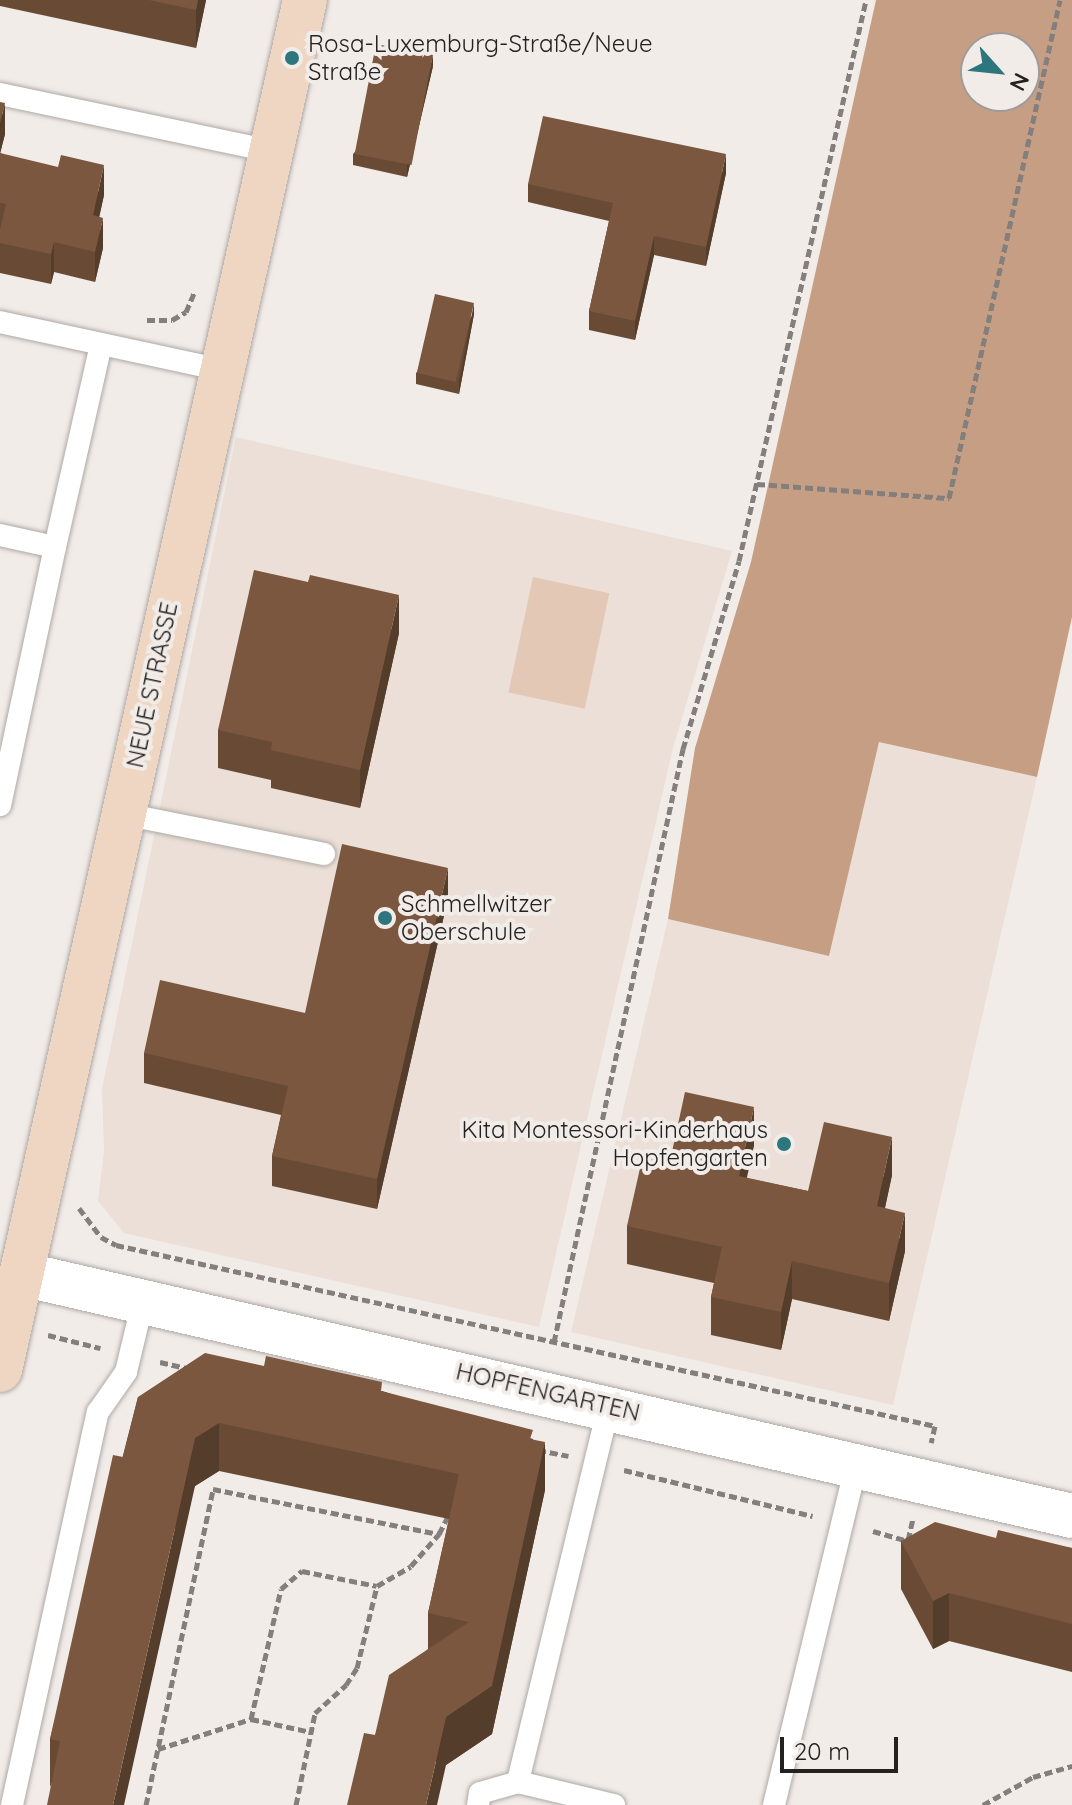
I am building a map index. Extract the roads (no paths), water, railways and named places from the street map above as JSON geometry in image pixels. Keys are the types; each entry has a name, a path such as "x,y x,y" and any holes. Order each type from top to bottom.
{"street":[{"name":"NEUE STRASSE","path":"0,1370 305,0"},
{"name":"HOPFENGARTEN","path":"22,1274 609,1405 1072,1516"}],"lane":[{"path":"0,94 271,151"},
{"path":"0,322 222,370"},
{"path":"0,805 101,345"},
{"path":"0,535 55,547"},
{"path":"124,814 324,854"},
{"path":"12,1805 98,1412 126,1372 143,1301"},
{"path":"518,1782 609,1405"},
{"path":"774,1805 857,1463"},
{"path":"478,1805 480,1793 518,1782 614,1805"}],"place":[{"name":"Rosa-Luxemburg-Straße/Neue Straße","path":"292,58"},
{"name":"Schmellwitzer Oberschule","path":"385,918"},
{"name":"Kita Montessori-Kinderhaus Hopfengarten","path":"784,1144"}]}
